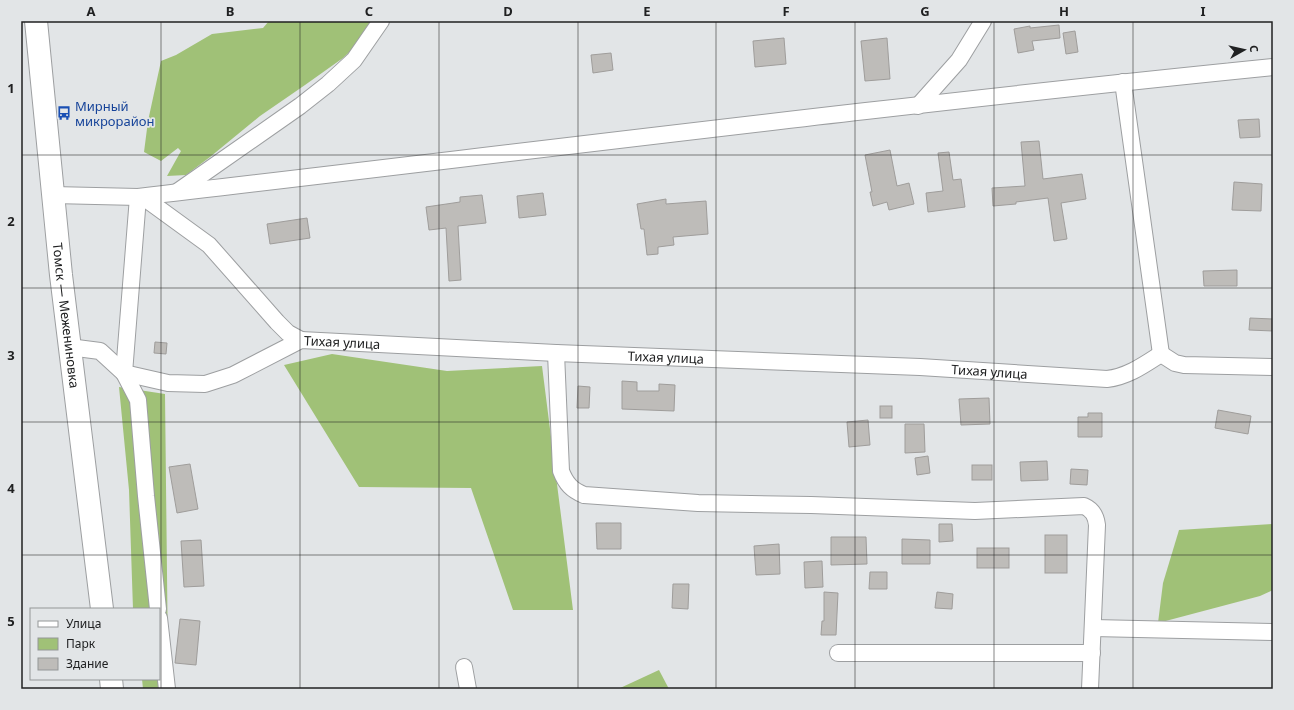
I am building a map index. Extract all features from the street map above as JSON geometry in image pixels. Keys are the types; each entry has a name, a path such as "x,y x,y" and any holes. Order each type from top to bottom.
{"street":[{"name":"Томск — Межениновка","path":"36,21 61,276 102,608"},
{"path":"175,193 300,106 328,84 354,60 381,21"},
{"path":"918,106 959,60 983,21"},
{"path":"54,195 141,197 1123,82 1273,67"},
{"path":"1123,82 1161,354 1175,364 1273,367"},
{"path":"141,197 209,245 277,322 288,333 301,340"},
{"path":"141,197 124,373 138,400 158,608"},
{"name":"Тихая улица","path":"69,347 100,351 124,373 168,383 206,384 233,375 301,340 556,353 920,367 1107,379 1118,378 1128,374 1161,354"},
{"path":"556,353 561,471 564,481 569,487 584,495 698,503 811,505 974,511 1084,506 1090,509 1097,519 1090,689"},
{"path":"160,628 166,689"},
{"path":"1093,628 1273,632"},
{"path":"838,652 1092,653"},
{"path":"464,667 468,689"}],"green space":[{"path":"269,21 375,21 359,43 343,58 260,116 186,175 167,176 181,151 178,148 161,161 144,152 148,121 161,61 176,55 212,34 263,28"},
{"path":"332,354 447,371 542,366 573,610 513,610 471,488 359,487 284,365"},
{"path":"119,387 165,394 168,663 172,689 143,689 142,680 160,680 160,608 133,608 129,490"},
{"path":"1273,524 1273,590 1260,596 1158,623 1163,583 1179,530"},
{"path":"659,670 669,689 618,689"}],"building":[{"path":"1059,25 1060,38 1032,41 1034,50 1018,53 1014,29 1030,26 1030,28"},
{"path":"1075,31 1078,52 1066,54 1063,33"},
{"path":"784,38 786,64 755,67 753,41"},
{"path":"887,38 890,79 865,81 861,41"},
{"path":"611,53 613,70 593,73 591,55"},
{"path":"1259,119 1260,137 1240,138 1238,120"},
{"path":"1039,141 1043,179 1082,174 1086,199 1061,203 1067,239 1054,241 1048,198 1016,202 1016,204 993,206 992,188 1025,186 1021,142"},
{"path":"890,150 897,186 909,183 914,204 889,210 887,202 873,206 865,155"},
{"path":"949,152 953,180 961,179 965,207 928,212 926,193 943,191 938,153"},
{"path":"1234,182 1262,184 1261,211 1232,210"},
{"path":"543,193 546,215 519,218 517,196"},
{"path":"482,195 486,223 458,226 461,280 449,281 446,228 429,230 426,207 460,202 460,197"},
{"path":"666,199 666,204 706,201 708,234 673,237 674,245 658,247 658,254 647,255 644,229 641,229 637,204"},
{"path":"307,218 310,238 270,244 267,224"},
{"path":"1237,270 1237,286 1204,286 1203,271"},
{"path":"1250,318 1273,319 1273,331 1249,330"},
{"path":"155,342 167,343 166,354 154,353"},
{"path":"622,381 637,382 637,391 659,391 659,384 675,385 674,411 622,409"},
{"path":"578,386 590,387 589,408 577,408"},
{"path":"989,398 990,424 961,425 959,399"},
{"path":"880,406 892,406 892,418 880,418"},
{"path":"1218,410 1251,416 1248,434 1215,428"},
{"path":"1088,413 1102,413 1102,437 1078,437 1078,417 1088,417"},
{"path":"868,420 870,445 849,447 847,422"},
{"path":"905,424 924,424 925,452 905,453"},
{"path":"928,456 930,473 917,475 915,458"},
{"path":"1047,461 1048,480 1021,481 1020,462"},
{"path":"190,464 198,509 177,513 169,467"},
{"path":"972,465 992,465 992,480 972,480"},
{"path":"1071,469 1088,470 1087,485 1070,484"},
{"path":"596,523 621,523 621,549 597,549"},
{"path":"939,524 952,524 953,541 939,542"},
{"path":"1045,535 1067,535 1067,573 1045,573"},
{"path":"831,537 866,537 867,564 831,565"},
{"path":"902,539 930,540 930,564 902,564"},
{"path":"201,540 204,586 184,587 181,541"},
{"path":"779,544 780,574 756,575 754,546"},
{"path":"977,548 1009,548 1009,568 977,568"},
{"path":"822,561 823,587 805,588 804,562"},
{"path":"870,572 887,572 887,589 869,589"},
{"path":"673,584 689,584 688,609 672,608"},
{"path":"824,592 838,593 836,635 821,635 822,621 824,621"},
{"path":"937,592 953,594 952,609 935,608"},
{"path":"180,619 200,621 196,665 175,663"}],"place":[{"name":"Мирный микрорайон","path":"64,113"}]}
